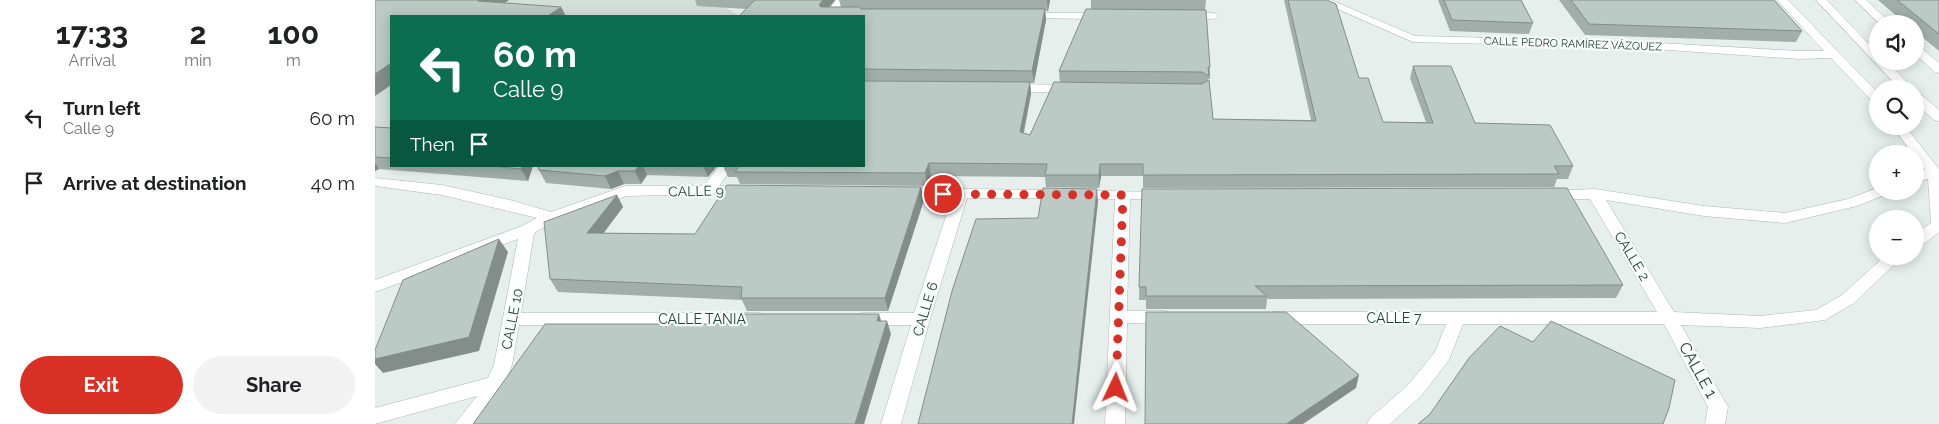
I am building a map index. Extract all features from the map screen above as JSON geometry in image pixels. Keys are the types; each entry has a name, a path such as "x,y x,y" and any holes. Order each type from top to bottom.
{"street":[{"path":"830,15 842,0"},
{"name":"CALLE PEDRO RAMÍREZ VÁZQUEZ","path":"1322,0 1413,39 1625,44 1799,55 1833,54"},
{"path":"1782,0 1869,91"},
{"path":"1821,0 1869,50"},
{"path":"1860,0 1877,15"},
{"path":"1017,16 1115,16"},
{"path":"1175,16 1214,16"},
{"path":"1924,56 1939,69"},
{"path":"1889,70 1898,80"},
{"path":"993,88 1083,89"},
{"path":"1924,104 1939,117"},
{"path":"1905,135 1933,172 1939,224 1924,235"},
{"path":"708,190 725,167"},
{"path":"1924,176 1933,172"},
{"path":"375,182 442,190 510,205 551,217"},
{"name":"CALLE 9","path":"551,217 625,192 760,191"},
{"path":"885,193 1182,195"},
{"name":"CALLE 6","path":"891,424 921,319 961,194"},
{"path":"1536,194 1595,194 1704,211 1785,218 1852,203 1869,196"},
{"name":"CALLE 2","path":"1595,194 1669,318"},
{"path":"1115,424 1123,195"},
{"path":"375,286 527,230 551,217"},
{"name":"CALLE 10","path":"465,424 476,412 496,383 503,365 527,230"},
{"name":"CALLE 7","path":"1258,318 1669,318 1761,322 1819,316 1848,299 1885,265"},
{"path":"1119,317 1179,317"},
{"path":"1377,424 1414,391 1443,355 1457,318"},
{"name":"CALLE 1","path":"1669,318 1719,408 1715,424"},
{"name":"CALLE TANIA","path":"512,319 771,319"},
{"path":"841,319 921,319"},
{"path":"375,416 496,383"}],"shaded area":[{"path":"375,0 714,0 737,15 390,15 390,135 375,134"}],"building":[{"path":"375,0 480,0 478,1 561,7 549,15 390,15 390,64 375,74"},
{"path":"755,0 823,0 819,5 821,7 859,7 861,9 1045,9 1032,71 865,69 865,15 740,15"},
{"path":"1288,0 1327,0 1336,4 1359,78 1368,78 1383,122 1433,123 1413,66 1451,66 1475,123 1550,125 1573,166 1554,166 1559,174 1143,175 1143,164 1100,164 1099,175 1045,175 1047,164 929,163 925,173 735,172 738,167 865,167 865,81 1030,82 1020,132 1030,135 1054,82 1202,84 1209,80 1213,119 1316,121"},
{"path":"1444,0 1521,0 1533,23 1452,20"},
{"path":"1571,0 1774,0 1802,31 1589,24"},
{"path":"1897,0 1939,0 1939,34 1924,22 1924,15 1916,15"},
{"path":"1086,9 1206,10 1209,76 1202,72 1059,71"},
{"path":"375,127 390,128 390,158 375,157"},
{"path":"502,167 522,167 521,169"},
{"path":"538,167 638,167 635,171 618,171 605,176 539,170"},
{"path":"727,185 921,187 885,298 741,298 742,287 550,279 544,222 617,195 587,233 695,234"},
{"path":"1043,188 1097,189 1072,424 918,424 952,291 976,219 1038,218"},
{"path":"1567,188 1623,285 1255,286 1267,296 1146,296 1146,287 1139,287 1142,189"},
{"path":"499,239 469,337 375,359 375,350 403,280"},
{"path":"1146,312 1286,312 1359,375 1286,424 1145,424"},
{"path":"741,314 879,314 877,321 887,321 855,424 473,424 545,324 741,324"},
{"path":"1551,321 1675,380 1669,408 1663,424 1418,424 1430,414 1469,358 1500,326 1533,342"}],"route":[{"path":"943,194 1123,195 1116,388"}]}
